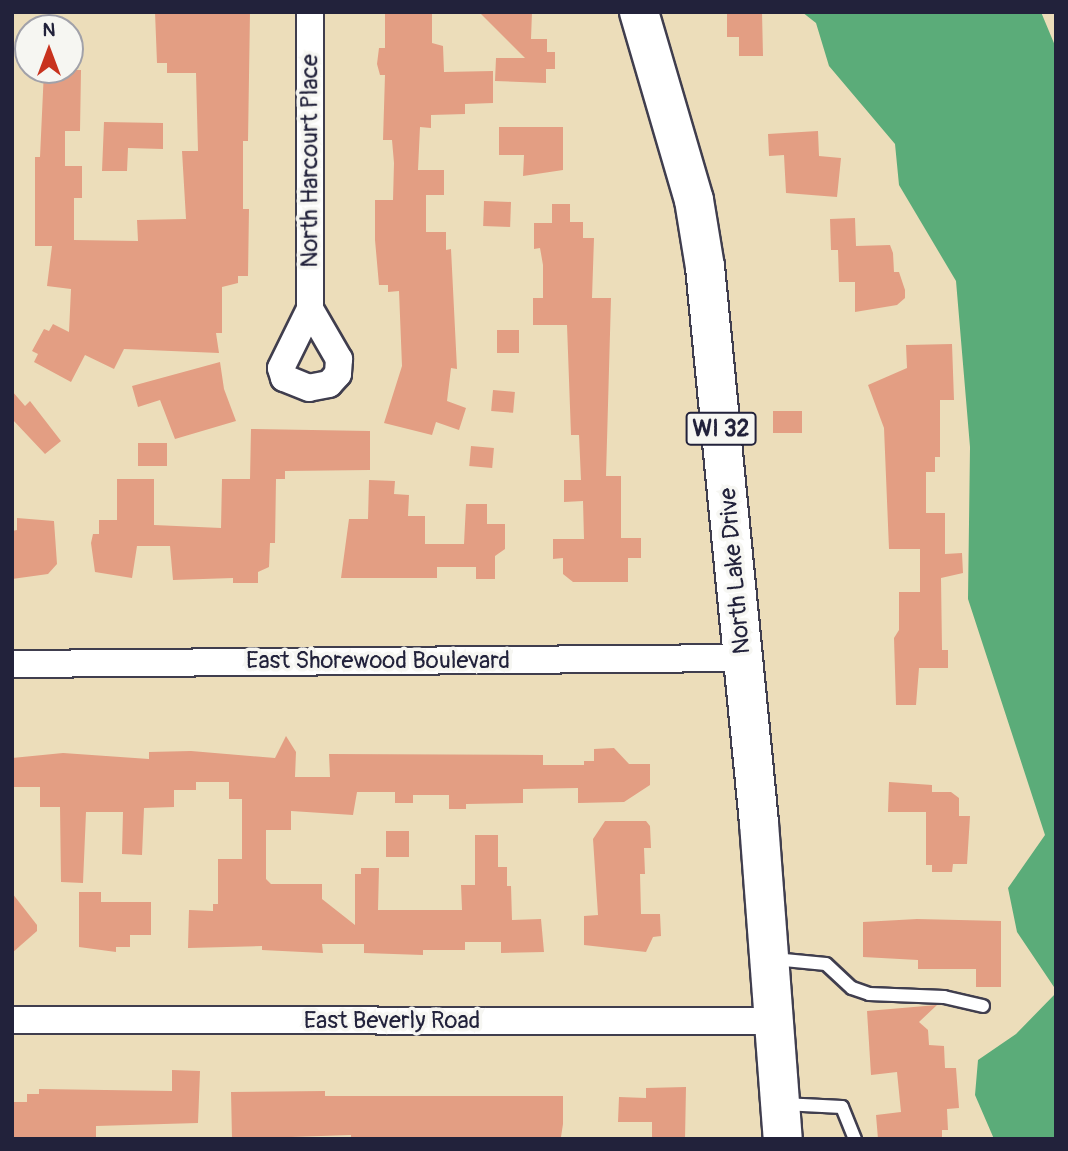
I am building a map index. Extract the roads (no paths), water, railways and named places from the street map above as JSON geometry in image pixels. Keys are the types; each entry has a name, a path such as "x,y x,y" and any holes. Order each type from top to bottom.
{"main road":[{"name":"North Lake Drive","path":"639,12 694,200 705,267 743,658 781,1122"}],"street":[{"name":"North Harcourt Place","path":"310,12 310,309"},
{"name":"East Shorewood Boulevard","path":"12,664 743,658"},
{"name":"East Beverly Road","path":"12,1020 772,1021"}],"lane":[{"path":"767,959 826,964 852,988 869,994 944,997 983,1006"},
{"path":"781,1122 842,1107 855,1139"}]}
